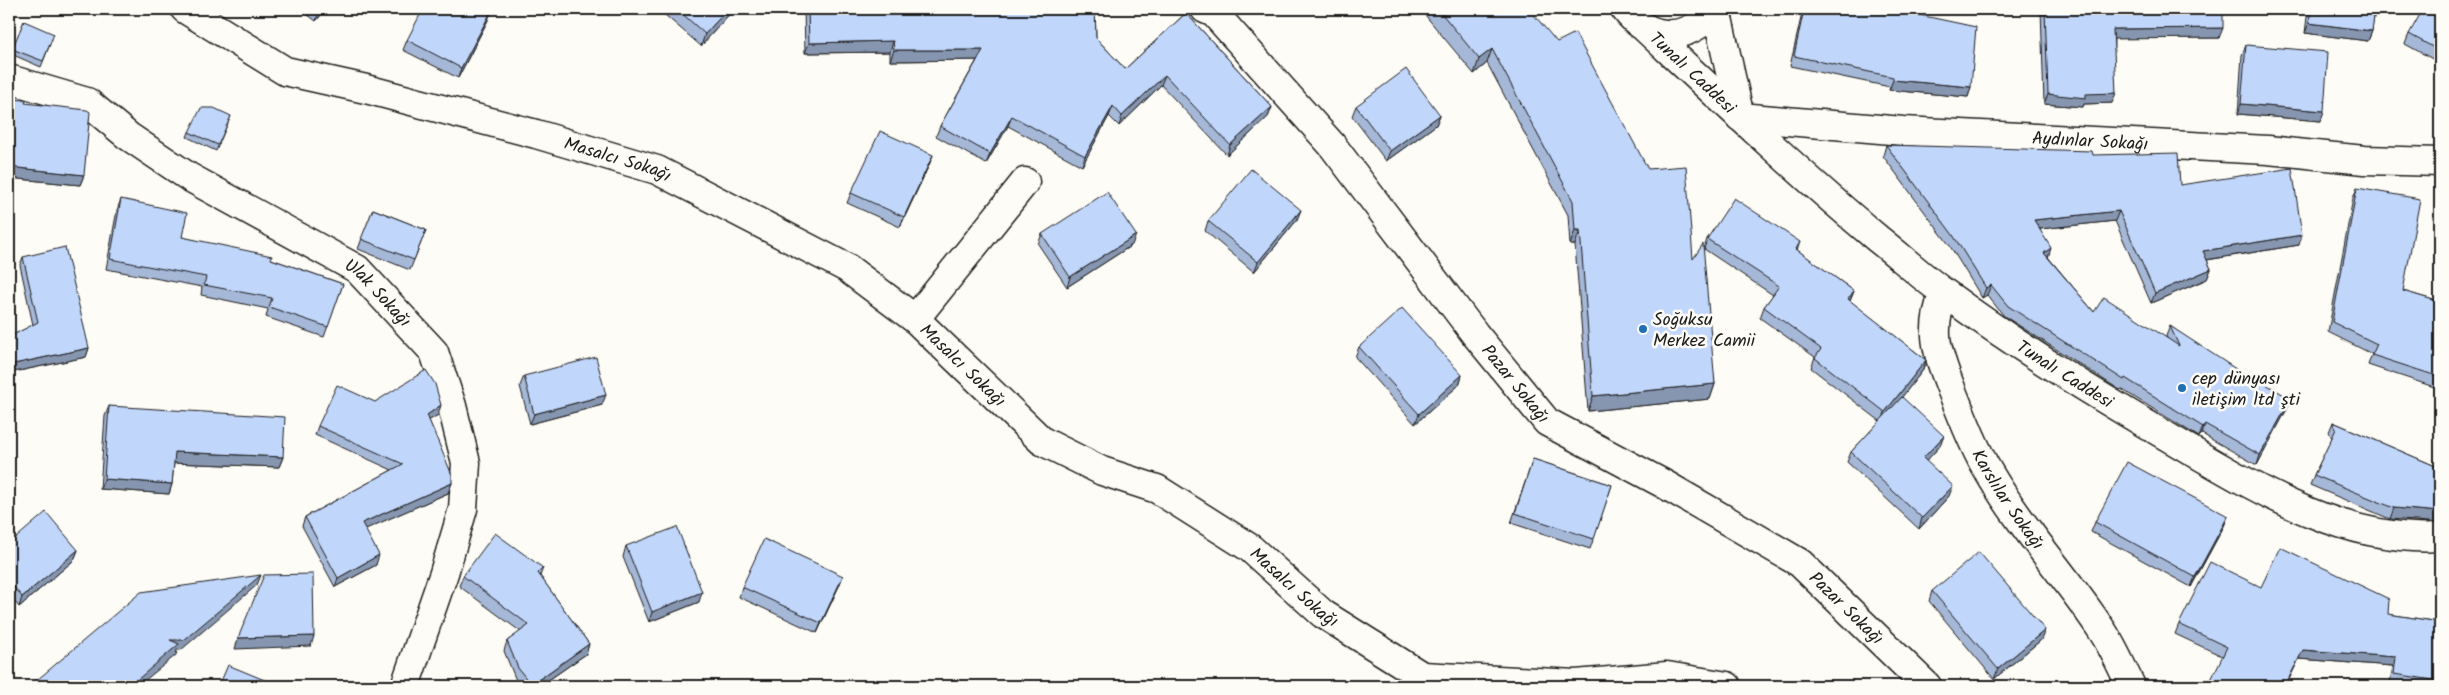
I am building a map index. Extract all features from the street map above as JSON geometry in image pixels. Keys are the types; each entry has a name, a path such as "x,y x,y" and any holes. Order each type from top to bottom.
{"street":[{"name":"Masalcı Sokağı","path":"185,9 285,71 366,89 657,170 847,268 915,319 1042,441 1102,471 1157,488 1250,548 1323,614 1422,676 1576,684 1667,676 1727,686"},
{"name":"Pazar Sokağı","path":"1205,9 1214,13 1332,145 1475,334 1547,422 1664,484 1800,563 1927,686"},
{"path":"1631,16 1661,34 1677,34 1700,24 1716,9"},
{"name":"Tunalı Caddesi","path":"1716,9 1740,117"},
{"name":"Tunalı Caddesi","path":"1631,16 1813,185 1944,293 2052,366 2219,467 2283,502 2347,525 2393,535 2440,537"},
{"name":"Ulak Sokağı","path":"9,80 87,102 128,136 189,177 357,268 434,352 452,406 466,463 463,510 444,573 405,686"},
{"name":"Aydınlar Sokağı","path":"1740,117 1913,131 2268,150 2364,160 2440,162"},
{"path":"915,319 1024,182"},
{"name":"Karslılar Sokağı","path":"1944,293 1936,317 1936,347 1971,437 1987,470 2006,500 2104,633 2131,686"}],"building":[{"path":"423,9 492,10 461,68 407,40"},
{"path":"677,9 728,9 705,34"},
{"path":"808,9 1095,9 1096,38 1125,69 1186,13 1272,107 1230,145 1165,75 1122,116 1113,106 1085,156 1012,116 990,154 940,126 983,50 894,50 893,41 809,43"},
{"path":"1438,9 1529,9 1557,42 1575,33 1648,169 1686,166 1693,259 1703,244 1715,384 1593,396 1580,230 1575,230 1573,201 1492,49 1479,59"},
{"path":"1804,9 1891,9 1976,27 1971,87 1893,80 1893,77 1794,56"},
{"path":"2045,9 2223,9 2223,28 2113,29 2116,93 2086,94 2086,98 2048,94"},
{"path":"2311,9 2375,9 2372,31 2309,23"},
{"path":"2423,9 2440,9 2440,51 2409,34"},
{"path":"24,21 54,34 43,61 12,49"},
{"path":"2246,45 2328,52 2324,111 2241,104"},
{"path":"1406,69 1440,115 1390,151 1356,106"},
{"path":"9,99 26,100 25,103 87,110 90,112 84,175 9,167 12,142 9,142"},
{"path":"201,108 214,108 231,116 218,145 189,132"},
{"path":"880,131 933,155 904,217 851,193"},
{"path":"1886,145 2092,151 2093,155 2178,153 2180,185 2292,168 2302,235 2203,251 2211,269 2155,293 2119,211 2034,220 2051,248 2044,253 2094,312 2104,297 2179,346 2170,326 2245,375 2247,373 2291,399 2260,455 2205,424 2203,427 2125,378 2124,380 2008,306 1991,285 1986,288 1953,235"},
{"path":"1251,169 1301,210 1258,262 1208,221"},
{"path":"2357,188 2420,199 2403,291 2440,302 2440,377 2372,355 2377,344 2332,322"},
{"path":"1107,192 1136,235 1070,277 1042,234"},
{"path":"1734,198 1800,242 1796,249 1854,291 1848,299 1926,360 1885,412 1815,358 1821,349 1764,307 1779,286 1707,239"},
{"path":"121,199 187,213 182,237 272,256 271,259 343,284 328,327 269,307 272,298 204,285 206,277 110,259"},
{"path":"373,209 426,230 414,260 361,239"},
{"path":"65,247 89,348 9,365 9,337 38,322 23,257"},
{"path":"1402,308 1462,375 1419,414 1359,347"},
{"path":"596,357 606,395 534,414 524,376"},
{"path":"426,370 435,384 441,405 427,415 452,475 452,483 362,523 379,555 338,578 305,517 403,464 318,426 337,385 375,402"},
{"path":"1902,397 1944,436 1923,458 1953,486 1922,518 1851,452"},
{"path":"109,406 285,417 283,457 175,452 172,484 104,479"},
{"path":"2333,422 2440,468 2440,512 2394,508 2314,475 2336,429"},
{"path":"1533,459 1612,485 1594,539 1515,513"},
{"path":"2127,462 2228,516 2195,577 2095,522"},
{"path":"46,512 78,550 22,597 9,581 9,544"},
{"path":"677,527 702,592 652,612 626,546"},
{"path":"495,533 543,568 538,573 589,644 531,685 518,668 507,641 529,625 463,576"},
{"path":"764,539 843,576 821,623 742,587"},
{"path":"2280,547 2389,599 2388,614 2440,622 2440,681 2394,674 2396,657 2303,650 2285,686 2208,686 2227,647 2179,624 2210,562 2261,587"},
{"path":"1979,552 2045,630 1998,669 1932,591"},
{"path":"313,574 314,636 238,638 264,575"},
{"path":"261,575 184,640 170,640 179,644 130,686 30,686 141,592"},
{"path":"228,665 279,686 219,686"}],"place":[{"name":"Soğuksu Merkez Camii","path":"1643,329"},
{"name":"cep dünyası iletişim ltd şti","path":"2182,388"}]}
